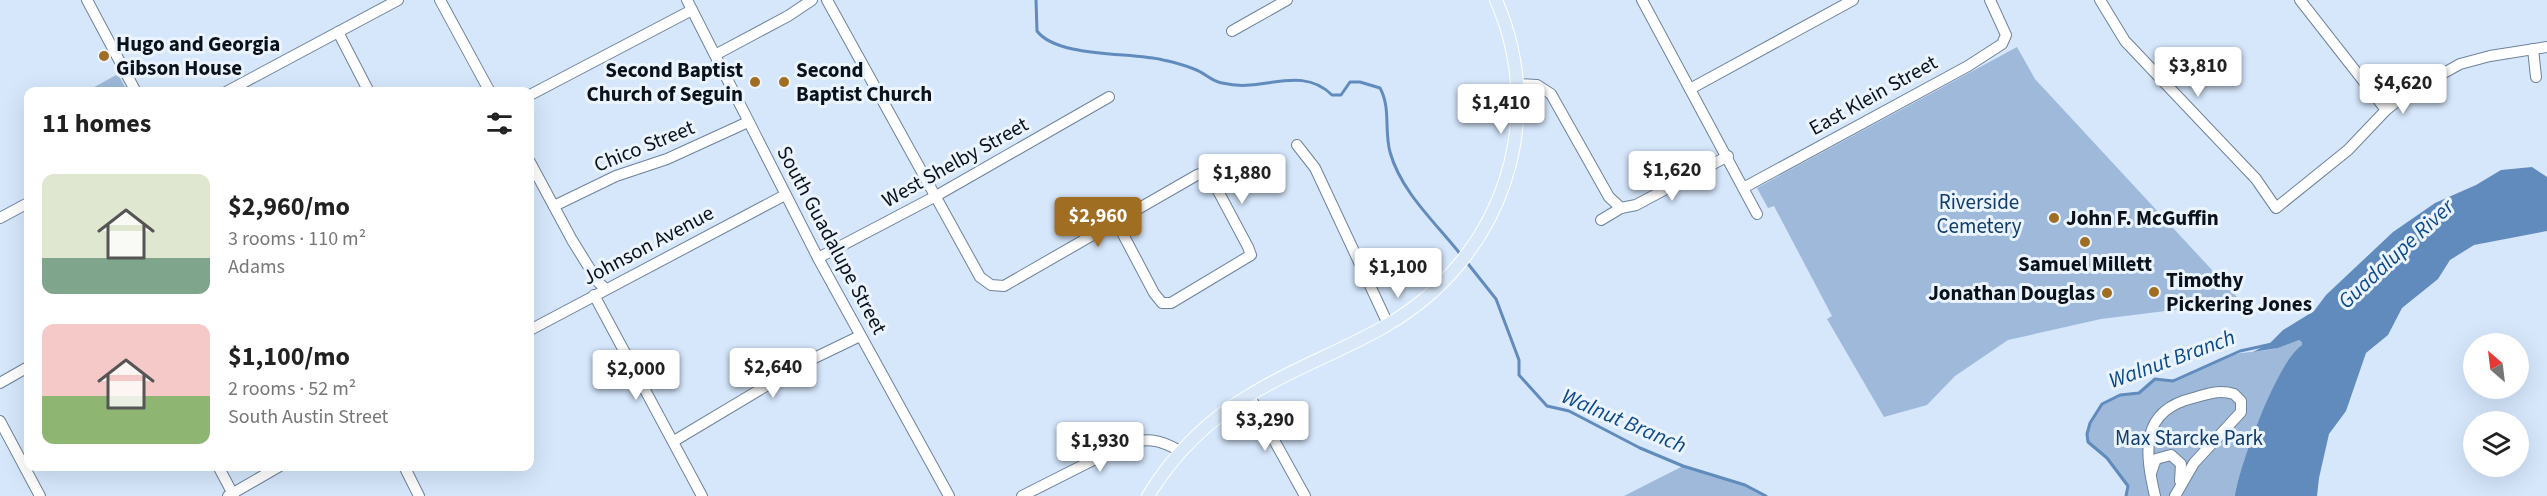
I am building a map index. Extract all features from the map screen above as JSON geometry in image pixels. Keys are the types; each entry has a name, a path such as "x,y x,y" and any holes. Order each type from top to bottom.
{"main road":[{"path":"1148,496 1180,452 1222,414 1249,395 1388,324 1424,298 1460,262 1485,225 1501,195 1512,164 1518,84 1510,38 1496,0"}],"street":[{"path":"87,0 133,87"},
{"path":"235,87 398,0"},
{"path":"440,0 487,87"},
{"path":"715,55 788,16 812,0"},
{"path":"827,0 980,277 991,285 1004,286 1116,221 1197,174 1206,172 1233,218 1251,255 1171,303 1162,303 1154,294 1116,221"},
{"path":"1232,31 1287,0"},
{"path":"1642,0 1745,187 1757,214"},
{"path":"1690,89 1853,0"},
{"name":"East Klein Street","path":"1745,187 1968,66 2001,44 2006,34 2004,25 1990,0"},
{"path":"2100,0 2125,41 2256,179 2276,208 2348,150 2386,110 2406,94 2460,64 2490,56 2547,47"},
{"path":"2300,0 2386,110"},
{"path":"534,93 689,5"},
{"name":"South Guadalupe Street","path":"689,5 818,258 949,496"},
{"path":"338,32 366,87"},
{"path":"2533,49 2536,77"},
{"path":"1518,84 1537,85 1551,94 1609,197 1621,208"},
{"name":"West Shelby Street","path":"818,258 936,196 1109,97"},
{"name":"Chico Street","path":"554,206 616,176 667,159 748,122"},
{"path":"1297,145 1315,168 1388,324"},
{"path":"1601,220 1621,208 1636,205 1728,156"},
{"path":"534,169 584,260 598,282 606,289"},
{"name":"Johnson Avenue","path":"534,328 785,195"},
{"path":"0,218 24,205"},
{"path":"594,295 702,496"},
{"path":"674,441 806,362 860,336"},
{"path":"0,383 24,369"},
{"path":"2155,496 2147,455 2149,439 2156,422 2165,410 2182,400 2211,392 2234,394 2241,401 2241,412 2194,463 2176,493"},
{"path":"1249,395 1305,496"},
{"path":"0,422 24,466"},
{"path":"1022,496 1123,445 1140,439 1154,439 1180,452"},
{"path":"2150,475 2156,459 2171,454 2178,460 2182,470 2176,493"},
{"path":"26,471 40,496"},
{"path":"220,471 232,495 272,471"},
{"path":"406,471 419,496"}],"green space":[{"name":"Riverside Cemetery","path":"2017,47 2035,79 2237,297 2222,304 2101,319 2008,340 1955,376 1927,405 1884,417 1827,319 1832,316 1774,206 1768,208 1757,188"},
{"path":"118,74 125,87 94,87"},
{"name":"Max Starcke Park","path":"2302,341 2302,345 2282,371 2261,415 2244,462 2235,496 2126,496 2128,486 2107,459 2088,442 2087,434 2090,423 2102,404 2120,395 2139,393 2155,379 2172,380 2228,356 2270,350"},
{"path":"1683,466 1745,485 1766,496 1624,496"}],"water":[{"name":"Guadalupe River","path":"2532,167 2547,177 2547,231 2474,245 2450,260 2438,279 2402,308 2388,335 2366,353 2346,411 2329,434 2317,496 2235,496 2244,462 2271,391 2302,342 2299,340 2278,348 2253,352 2270,343 2283,330 2314,311 2326,295 2393,232 2435,203 2476,185 2501,170"}],"waterway":[{"name":"Walnut Branch","path":"1036,0 1037,31 1047,40 1061,46 1096,53 1167,61 1198,70 1211,79 1232,85 1293,80 1313,83 1332,95 1341,95 1350,82 1360,82 1380,88 1385,103 1388,144 1395,167 1411,194 1461,255"},
{"name":"Walnut Branch","path":"1465,260 1496,299 1519,360 1519,375 1547,406 1569,411 1640,448 1683,466 1745,485 1766,496"},
{"name":"Walnut Branch","path":"2126,496 2128,486 2107,458 2088,442 2087,434 2090,423 2102,404 2120,395 2139,393 2155,379 2173,381 2240,351 2272,344"}],"place":[{"name":"Hugo and Georgia Gibson House","path":"104,56"},
{"name":"Second Baptist Church of Seguin","path":"755,82"},
{"name":"Second Baptist Church","path":"784,82"},
{"name":"John F. McGuffin","path":"2054,218"},
{"name":"Samuel Millett","path":"2085,242"},
{"name":"Timothy Pickering Jones","path":"2154,292"},
{"name":"Jonathan Douglas","path":"2107,293"}]}
